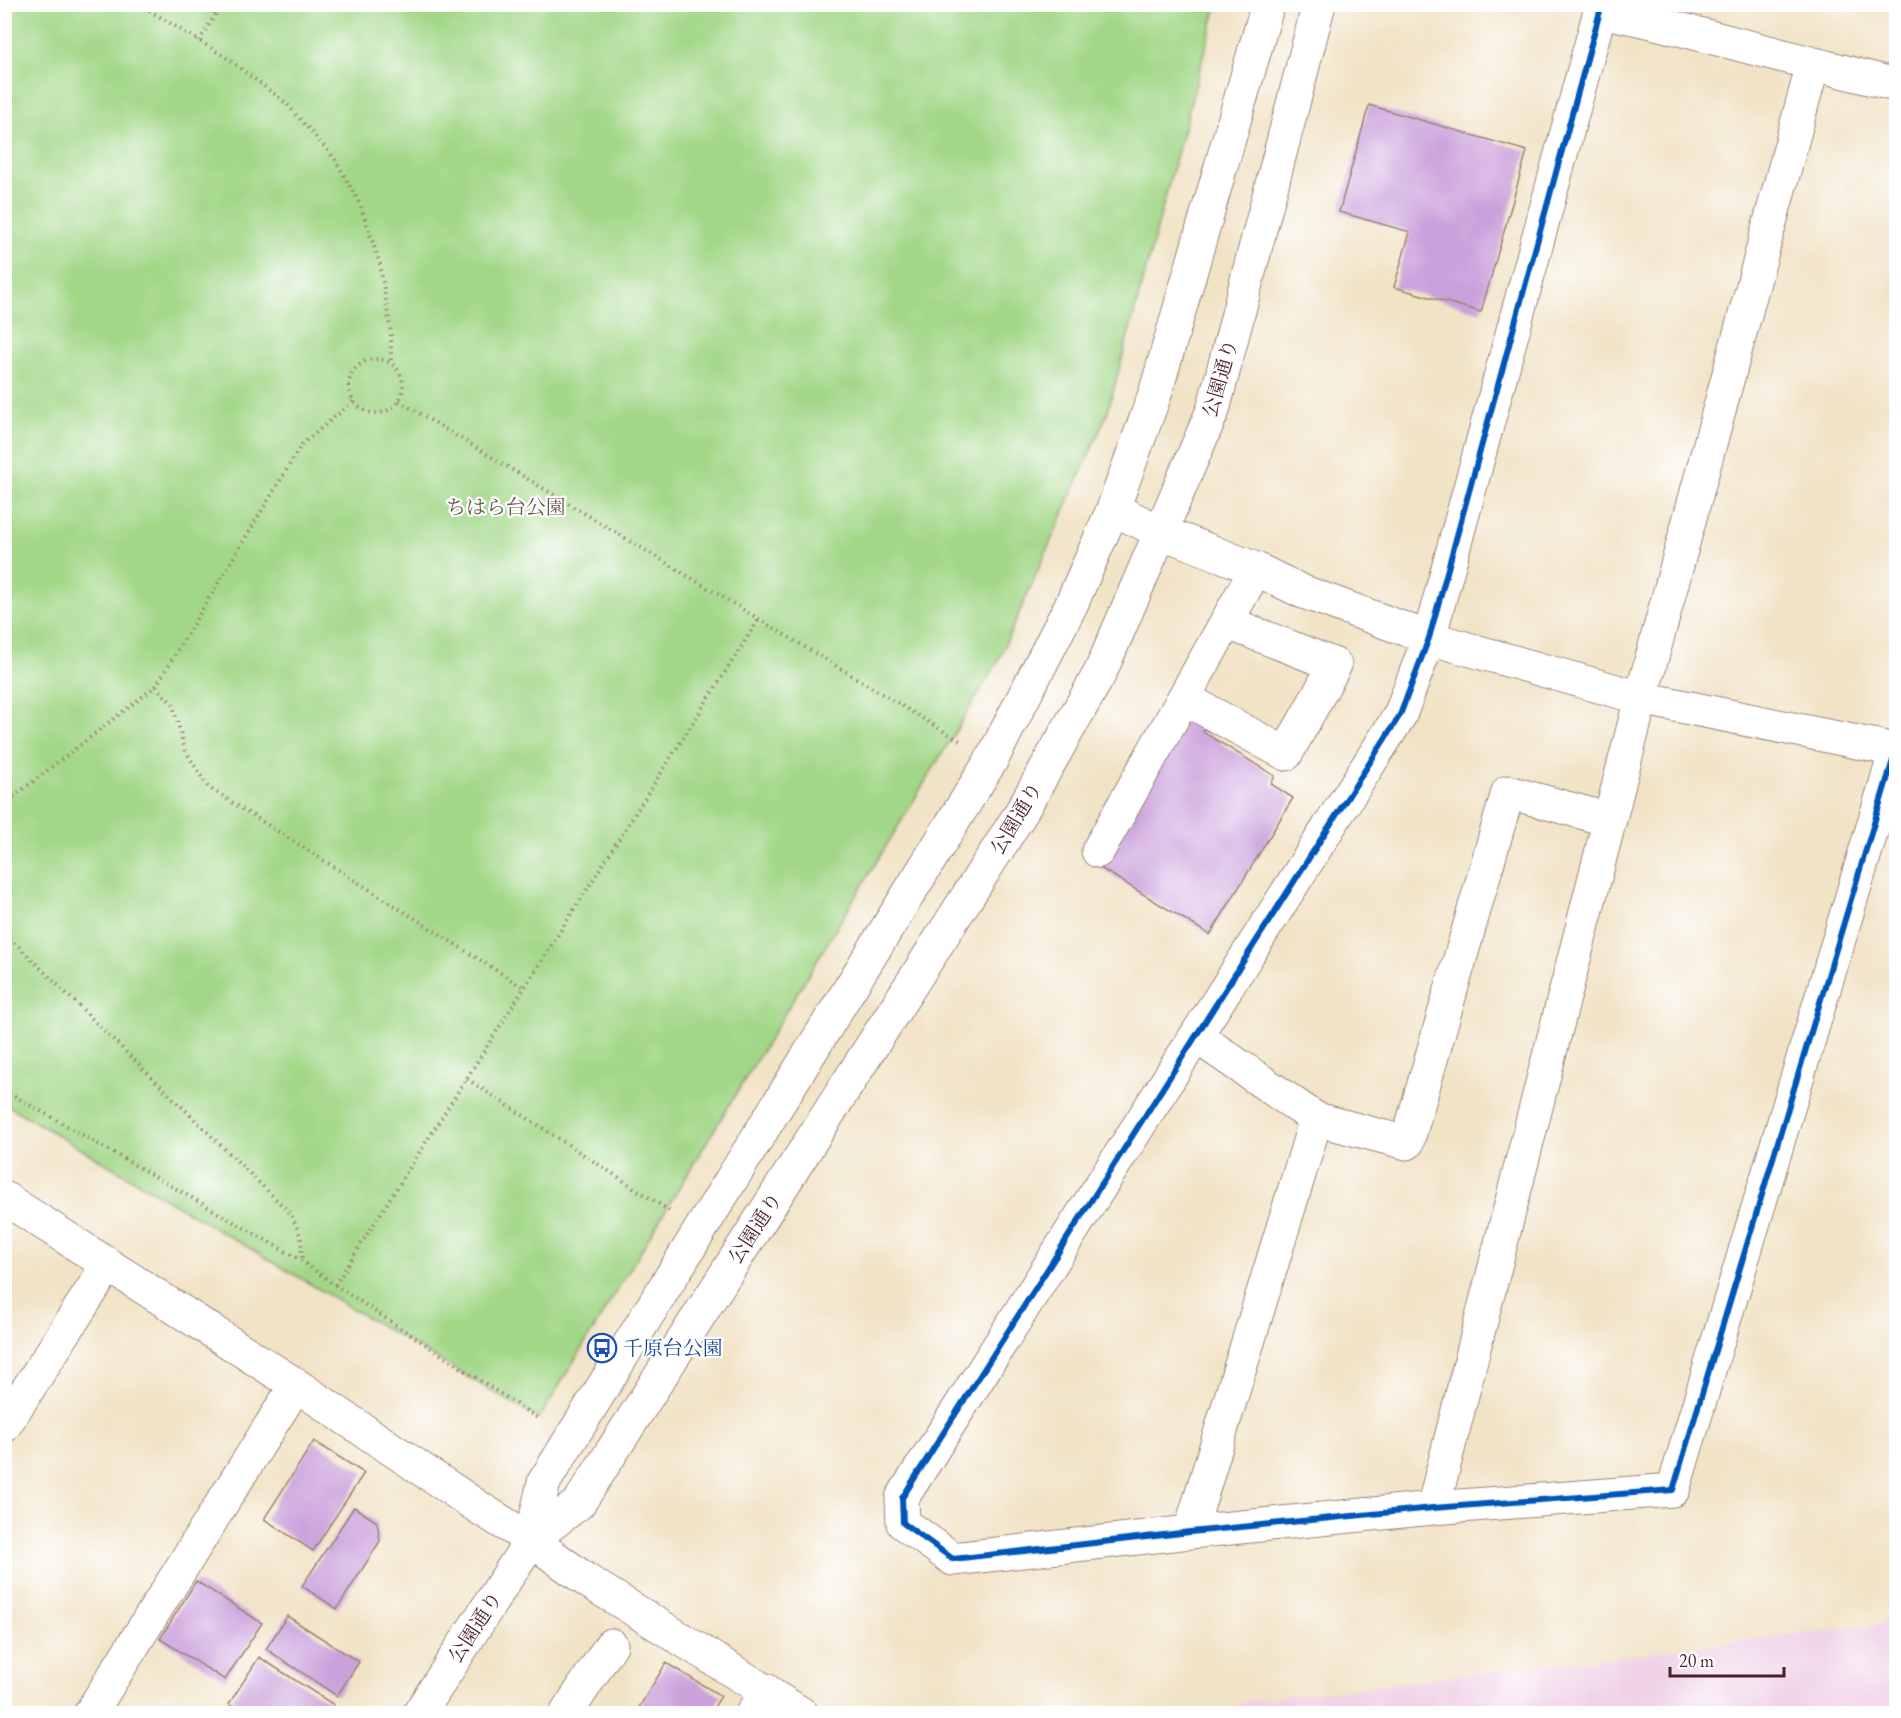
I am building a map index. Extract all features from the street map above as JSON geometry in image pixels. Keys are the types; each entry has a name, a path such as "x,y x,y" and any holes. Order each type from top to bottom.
{"street":[{"name":"公園通り","path":"531,1540 544,1482 992,759 1071,605 1113,509 1155,394 1268,4"},
{"name":"公園通り","path":"419,1713 531,1540 579,1503 1019,816 1100,673 1213,410 1320,4"},
{"path":"1113,509 1161,532 1256,569 1301,591 1429,638 1641,698 1896,750 1673,1490 1433,1508 952,1559 903,1523 902,1498 1400,715 1429,638 1601,8 1896,85"},
{"path":"1433,1508 1641,698 1813,64"},
{"path":"1098,851 1256,569"},
{"path":"1184,698 1286,754 1335,665 1226,622"},
{"path":"1196,1036 1316,1119 1407,1143 1508,792 1610,820"},
{"path":"1190,1532 1316,1119"},
{"path":"4,1198 297,1385 531,1540 759,1702 802,1713"},
{"path":"4,1426 108,1264"},
{"path":"90,1713 297,1385"},
{"path":"566,1713 611,1645"}],"path":[{"path":"139,4 227,58 286,103 335,159 360,204 380,264 391,333 391,363"},
{"path":"199,41 222,4"},
{"path":"370,359 381,359 391,363 399,370 403,380 403,391 399,401 391,409 382,413 371,413 361,409 349,391 349,381 353,371 361,363 370,359"},
{"path":"4,804 156,686 302,444 354,401"},
{"path":"399,401 992,759"},
{"path":"335,1285 759,619"},
{"path":"156,686 173,705 185,750 208,787 524,988"},
{"path":"4,936 25,953 291,1214 301,1237 302,1261"},
{"path":"467,1078 670,1211"},
{"path":"4,1090 302,1261 539,1419"}],"shaded area":[{"path":"1896,1616 1896,1713 1224,1713 1243,1702 1880,1624"}],"green space":[{"name":"ちはら台公園","path":"5,4 1217,5 1107,414 997,663 539,1419 5,1104"}],"building":[{"path":"1369,105 1527,151 1481,312 1394,287 1410,232 1339,212"},
{"path":"1185,712 1207,725 1203,732 1275,776 1271,784 1293,798 1210,935 1097,866"},
{"path":"314,1441 364,1473 313,1551 264,1519"},
{"path":"354,1507 377,1522 380,1541 337,1609 302,1586"},
{"path":"196,1581 262,1623 225,1680 160,1639"},
{"path":"287,1616 359,1662 337,1696 266,1649"},
{"path":"259,1657 334,1705 329,1714 243,1714 229,1704"},
{"path":"666,1663 721,1696 710,1714 635,1714"}],"cycle path":[{"path":"1602,4 1429,638 1400,715 902,1498 903,1523 953,1559 1190,1532 1433,1508 1673,1490 1896,750"}],"place":[{"name":"千原台公園","path":"602,1348"}]}
